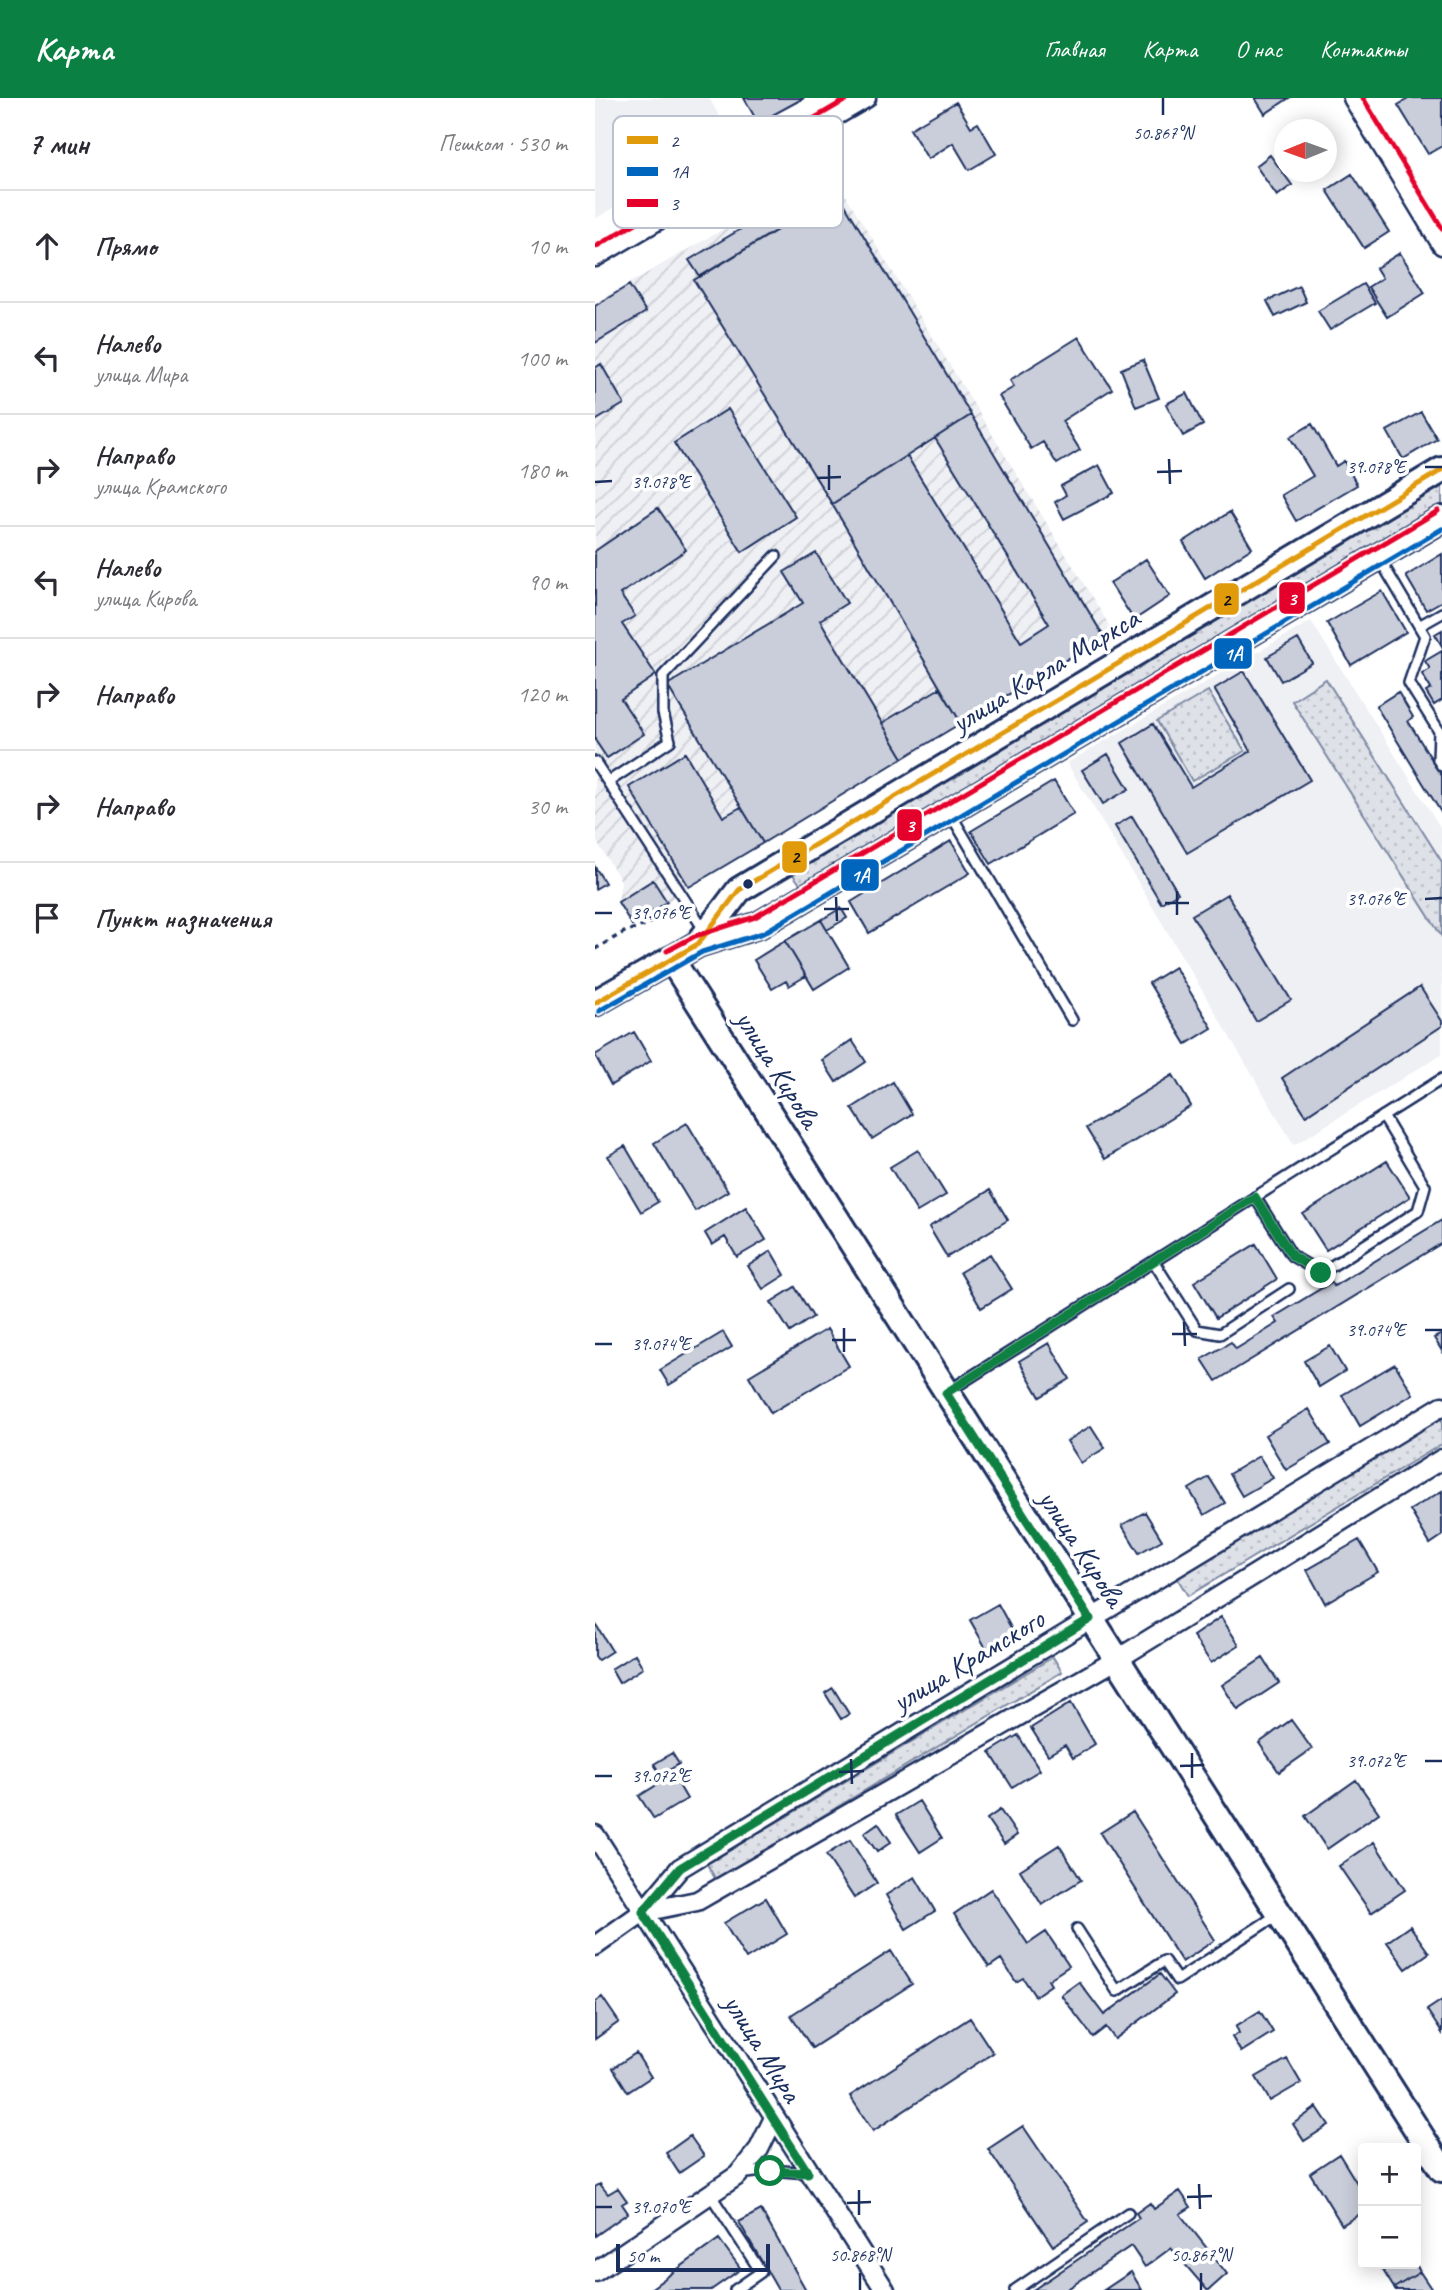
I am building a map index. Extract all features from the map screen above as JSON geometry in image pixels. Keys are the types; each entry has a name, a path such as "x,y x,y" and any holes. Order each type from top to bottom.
{"main road":[{"name":"улица Карла Маркса","path":"595,1003 702,938 739,890 1442,470"},
{"name":"улица Карла Маркса","path":"702,938 759,925 1442,519"},
{"name":"улица Кирова","path":"671,959 1442,2169"}],"street":[{"path":"835,116 866,98"},
{"path":"1353,98 1442,245"},
{"path":"595,257 644,228"},
{"name":"улица Крамского","path":"595,1946 643,1912 680,1868 1442,1406"},
{"name":"улица Крамского","path":"643,1912 697,1901 1116,1660 1442,1459"},
{"name":"улица Мира","path":"595,1835 885,2290"},
{"path":"595,2272 739,2175 759,2149 774,2118"}],"lane":[{"path":"608,782 670,741 663,713 663,676 776,556"},
{"path":"1379,556 1425,636 1409,683 1439,731 1438,760 1442,766"},
{"path":"1419,626 1442,613"},
{"path":"596,767 608,782 702,938"},
{"path":"949,812 1072,1020"},
{"path":"946,1393 1442,1079"},
{"path":"1255,1197 1292,1256 1321,1273 1418,1212 1425,1186 1383,1116"},
{"path":"1154,1262 1198,1330 1220,1334 1289,1289"},
{"path":"1077,1929 1117,1992 1164,1961 1177,1980 1279,1914"},
{"path":"739,2175 770,2171 808,2173"},
{"path":"709,2193 761,2272 735,2290"},
{"path":"1015,2290 1128,2213"}],"path":[{"path":"595,949 626,931 646,925 677,906"}],"shaded area":[{"path":"595,98 709,98 719,116 613,116 613,208 595,219"},
{"path":"843,191 1114,633 689,887 632,925 618,902 621,881 595,839 595,303 725,228 843,228"},
{"path":"1442,482 1442,508 802,887 792,873"},
{"path":"1311,621 1442,830 1442,1054 1294,1145 1067,763"},
{"path":"1326,679 1442,862 1442,937 1292,701"},
{"path":"1208,691 1245,751 1192,781 1157,721"},
{"path":"1442,1416 1442,1444 1188,1596 1176,1576"},
{"path":"1053,1657 1062,1672 716,1880 707,1864"}],"building":[{"path":"744,98 804,98 771,116 754,116"},
{"path":"1255,98 1289,98 1265,114"},
{"path":"1410,98 1442,98 1442,146 1428,154 1398,105"},
{"path":"956,102 971,127 978,123 996,154 969,170 953,143 928,159 910,129"},
{"path":"1270,155 1274,160 1274,182 1290,182 1292,185 1277,196 1256,166"},
{"path":"1352,174 1389,232 1364,248 1327,190"},
{"path":"843,201 971,415 832,504 694,280 780,228 843,228"},
{"path":"743,228 780,228 700,277 689,260"},
{"path":"1400,253 1425,293 1387,317 1368,287 1382,278 1376,268"},
{"path":"1363,284 1375,303 1330,330 1318,311"},
{"path":"629,285 646,312 595,343 595,306"},
{"path":"1299,286 1306,302 1275,317 1267,301"},
{"path":"1079,337 1112,389 1062,421 1080,450 1057,464 1043,442 1031,449 999,396 1014,387 1010,380"},
{"path":"1143,360 1159,398 1136,407 1121,369"},
{"path":"601,364 624,404 595,421 595,368"},
{"path":"1187,393 1203,425 1183,436 1166,404"},
{"path":"728,409 796,517 742,552 674,443"},
{"path":"1421,412 1437,439 1403,459 1387,431"},
{"path":"971,415 1104,637 961,723 832,504 907,456 1021,642 1049,624 935,438"},
{"path":"1312,424 1336,466 1344,461 1357,485 1296,521 1281,495 1313,476 1290,437"},
{"path":"1099,465 1114,493 1064,519 1055,502 1066,495 1061,486"},
{"path":"658,508 686,550 620,594 635,616 622,624 656,675 621,699 644,734 607,758 595,740 595,551"},
{"path":"1230,512 1252,548 1205,578 1183,542"},
{"path":"816,553 847,603 820,620 903,758 763,843 667,685 803,603 784,572"},
{"path":"1442,554 1442,601 1426,610 1406,576"},
{"path":"1146,559 1170,596 1134,620 1110,583"},
{"path":"1382,591 1406,632 1351,665 1327,623"},
{"path":"1442,630 1442,646 1435,634"},
{"path":"1298,639 1312,663 1281,681 1267,657"},
{"path":"1442,651 1442,700 1434,705 1426,692 1431,689 1422,674 1430,669 1425,661"},
{"path":"1244,671 1310,780 1187,853 1122,743 1153,724 1191,787 1251,751 1214,689"},
{"path":"940,688 961,723 903,758 882,723"},
{"path":"1398,692 1413,717 1408,721 1442,776 1442,814 1376,706"},
{"path":"685,753 723,817 741,807 763,843 689,887 629,787"},
{"path":"1108,754 1129,789 1103,804 1082,770"},
{"path":"1054,781 1074,814 991,864 971,831"},
{"path":"1132,816 1178,893 1161,903 1115,826"},
{"path":"951,841 970,873 869,933 851,902"},
{"path":"595,867 605,883 595,889"},
{"path":"653,880 667,902 632,925 618,902"},
{"path":"1227,894 1291,1000 1256,1021 1192,915"},
{"path":"841,908 847,918 827,930 821,920"},
{"path":"821,920 849,967 814,989 785,941"},
{"path":"785,941 806,976 789,986 786,981 772,989 754,960"},
{"path":"1175,967 1212,1028 1186,1044 1149,983"},
{"path":"1420,987 1442,1021 1442,1026 1306,1115 1282,1078"},
{"path":"634,1032 651,1061 611,1085 595,1055"},
{"path":"852,1040 866,1062 836,1082 822,1060"},
{"path":"1173,1075 1191,1106 1105,1159 1086,1128"},
{"path":"893,1082 912,1114 872,1139 852,1108"},
{"path":"687,1123 728,1191 695,1211 654,1143"},
{"path":"625,1146 658,1202 641,1212 608,1156"},
{"path":"918,1150 946,1195 917,1212 890,1167"},
{"path":"1387,1161 1410,1197 1326,1250 1303,1214"},
{"path":"990,1190 1008,1220 947,1257 929,1227"},
{"path":"746,1207 766,1240 737,1257 725,1237 712,1245 705,1233"},
{"path":"1442,1220 1442,1243 1216,1381 1202,1359 1231,1342 1236,1349 1278,1323 1274,1317 1332,1282 1334,1286"},
{"path":"1256,1244 1277,1279 1216,1318 1194,1282"},
{"path":"771,1251 785,1275 763,1289 748,1266"},
{"path":"990,1254 1012,1289 981,1308 960,1272"},
{"path":"795,1287 813,1317 790,1332 771,1302"},
{"path":"827,1329 849,1366 771,1413 749,1376"},
{"path":"723,1332 732,1347 669,1385 660,1370"},
{"path":"1442,1334 1442,1351 1434,1338"},
{"path":"1049,1343 1070,1379 1040,1397 1019,1361"},
{"path":"1330,1346 1345,1371 1319,1387 1304,1361"},
{"path":"1395,1364 1413,1394 1360,1426 1342,1395"},
{"path":"1309,1409 1330,1444 1286,1470 1265,1435"},
{"path":"1091,1426 1105,1448 1081,1463 1067,1441"},
{"path":"1259,1456 1273,1478 1242,1496 1229,1474"},
{"path":"1209,1477 1225,1503 1204,1515 1189,1489"},
{"path":"1442,1491 1442,1536 1430,1544 1410,1510"},
{"path":"1145,1512 1162,1540 1139,1553 1122,1525"},
{"path":"1359,1540 1378,1572 1325,1603 1307,1570"},
{"path":"998,1604 1015,1635 987,1650 970,1620"},
{"path":"1221,1617 1239,1645 1211,1663 1193,1636"},
{"path":"595,1623 612,1651 598,1660 595,1656"},
{"path":"635,1654 643,1668 619,1683 611,1669"},
{"path":"1263,1658 1279,1683 1238,1710 1222,1685"},
{"path":"833,1688 849,1714 841,1719 825,1693"},
{"path":"1071,1703 1095,1744 1073,1758 1065,1745 1048,1755 1031,1728"},
{"path":"1291,1720 1312,1749 1279,1772 1259,1743"},
{"path":"1018,1735 1040,1770 1012,1787 990,1752"},
{"path":"672,1753 679,1764 661,1775 654,1764"},
{"path":"673,1775 687,1799 654,1819 639,1796"},
{"path":"1356,1780 1379,1813 1327,1849 1305,1816"},
{"path":"919,1801 942,1838 920,1852 896,1815"},
{"path":"1000,1810 1017,1835 1004,1844 987,1819"},
{"path":"1133,1812 1215,1940 1182,1962 1100,1833"},
{"path":"878,1823 891,1842 877,1852 864,1833"},
{"path":"850,1840 877,1883 854,1898 826,1855"},
{"path":"1374,1842 1405,1890 1371,1913 1339,1866"},
{"path":"1059,1845 1081,1880 1042,1905 1020,1870"},
{"path":"915,1877 935,1911 906,1929 886,1895"},
{"path":"991,1889 1028,1944 1046,1932 1069,1966 1048,1980 1051,1985 1035,1996 1023,1978 1016,1982 1001,1959 989,1967 954,1914"},
{"path":"766,1898 787,1934 746,1959 724,1923"},
{"path":"1410,1926 1429,1953 1406,1969 1387,1942"},
{"path":"891,1951 912,1984 812,2048 791,2015"},
{"path":"1160,1974 1175,1994 1115,2039 1106,2027 1093,2037 1061,1995 1079,1982 1104,2015"},
{"path":"602,1997 619,2022 595,2039 595,2002"},
{"path":"1442,2000 1442,2033 1427,2010"},
{"path":"1260,2011 1273,2032 1241,2052 1232,2037 1239,2033 1236,2026"},
{"path":"970,2018 993,2053 873,2131 850,2096"},
{"path":"636,2053 651,2077 628,2092 613,2068"},
{"path":"1287,2059 1301,2083 1270,2101 1256,2077"},
{"path":"1317,2107 1329,2125 1304,2141 1293,2124"},
{"path":"1023,2126 1088,2222 1053,2246 988,2149"},
{"path":"690,2136 704,2156 679,2173 666,2153"},
{"path":"1339,2154 1358,2185 1358,2215 1342,2225 1310,2173"},
{"path":"600,2184 608,2194 618,2188 627,2201 622,2204 628,2213 595,2236 595,2187"},
{"path":"1180,2191 1191,2207 1180,2214 1227,2274 1209,2290 1171,2248 1145,2267 1131,2246 1066,2290 1033,2290 1139,2218 1136,2213 1150,2203 1154,2209"},
{"path":"761,2210 806,2290 778,2290 739,2222"},
{"path":"719,2239 741,2269 711,2290 649,2290"},
{"path":"1382,2269 1418,2269 1420,2272 1394,2288"},
{"path":"1131,2272 1142,2290 1104,2290"},
{"path":"1420,2272 1432,2290 1395,2290 1394,2288"}],"transit line":[{"name":"3","path":"818,116 849,98"},
{"name":"3","path":"1363,98 1442,228"},
{"name":"3","path":"595,247 627,228"},
{"name":"2","path":"595,1003 698,944 739,890 1442,470"},
{"name":"3","path":"667,951 695,936 755,917 1438,511"},
{"name":"1А","path":"599,1011 702,952 763,933 1442,529"}],"route":[{"path":"770,2171 808,2173 643,1912 680,1868 1090,1619 946,1393 1255,1197 1292,1256 1321,1273"}]}
